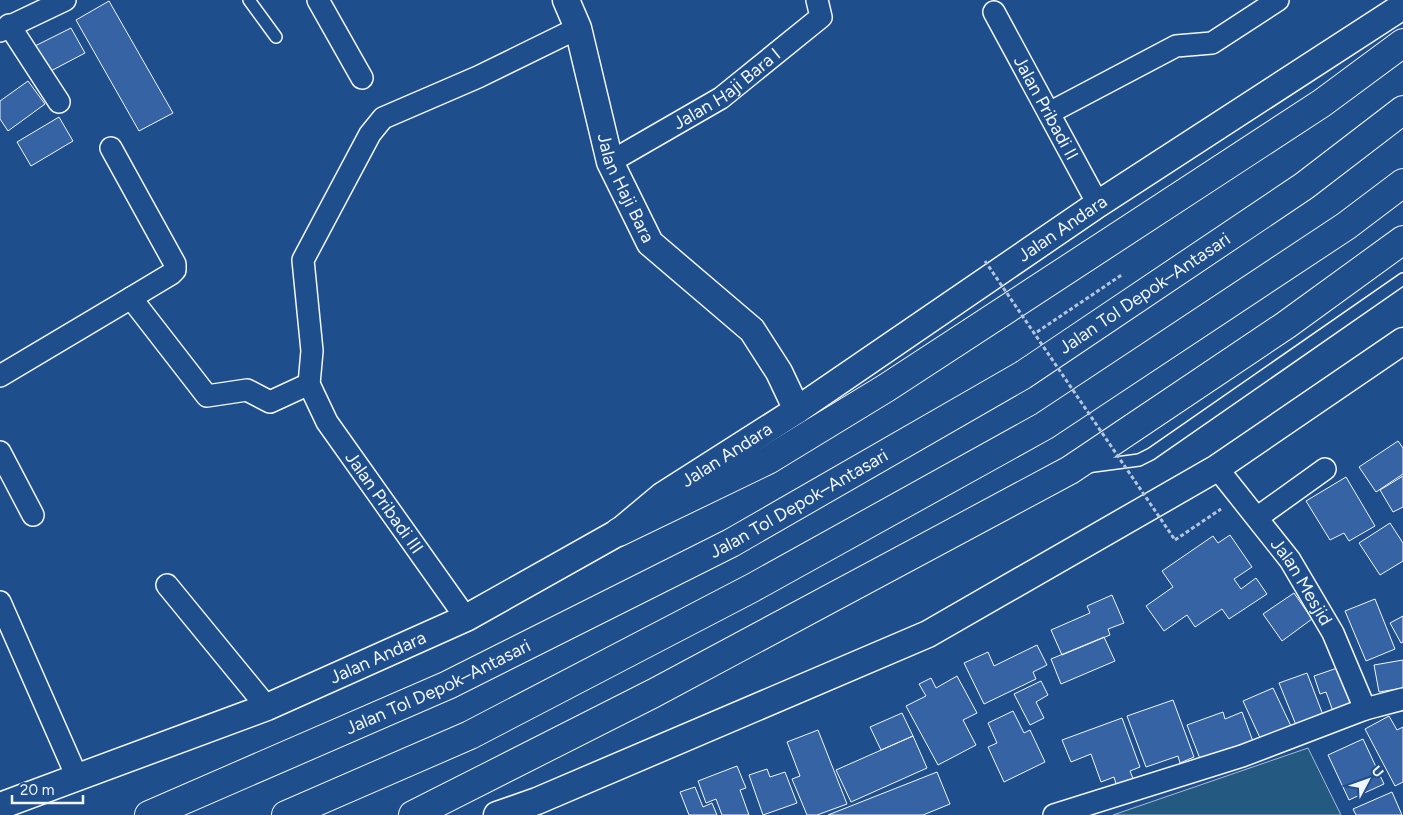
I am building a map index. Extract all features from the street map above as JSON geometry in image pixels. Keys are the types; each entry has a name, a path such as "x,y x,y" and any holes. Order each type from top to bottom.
{"highway":[{"path":"619,532 768,460 886,388 1322,103 1403,43"},
{"name":"Jalan Tol Depok–Antasari","path":"149,815 448,685 731,542 1023,375 1304,186 1403,110"},
{"path":"286,815 470,736 752,588 1044,426 1346,226 1403,183"},
{"path":"413,815 654,693 1070,470 1286,325 1403,240"}],"street":[{"path":"59,102 5,28 65,0"},
{"path":"318,0 362,78"},
{"name":"Jalan Haji Bara","path":"566,0 578,28 610,162 650,242 752,330 779,372 797,410"},
{"name":"Jalan Haji Bara I","path":"610,162 721,98 822,16 817,0"},
{"path":"1049,113 1176,46 1212,43 1278,0"},
{"path":"1398,0 1403,7"},
{"name":"Jalan Andara","path":"0,806 267,708 466,618 619,532 662,496 797,410 1098,204 1403,7"},
{"name":"Jalan Pribadi II","path":"994,12 1098,204"},
{"path":"131,298 207,396 247,390 270,402 309,384 312,351 303,260 370,134 383,118 478,78 578,28"},
{"path":"0,376 175,270 175,264 111,148"},
{"path":"497,815 539,808 928,634 1217,468 1403,341"},
{"name":"Jalan Pribadi III","path":"309,384 327,422 466,618"},
{"path":"0,452 33,515"},
{"name":"Jalan Mesjid","path":"1217,468 1258,517 1290,560 1333,633 1365,709"},
{"path":"1258,517 1325,469"},
{"path":"167,585 267,708"},
{"path":"0,602 77,777"},
{"path":"1054,815 1242,756 1365,709 1403,699"}],"lane":[{"path":"249,0 276,37"},
{"path":"1070,470 1139,460 1403,279"}],"path":[{"path":"985,261 1175,540 1226,505"},
{"path":"1034,334 1124,273"}],"shaded area":[{"path":"1308,748 1341,815 1113,815"}],"building":[{"path":"109,1 173,113 139,131 76,20"},
{"path":"71,28 85,53 47,73 33,47"},
{"path":"28,81 45,104 8,131 0,119 0,101"},
{"path":"59,117 73,141 31,166 17,142"},
{"path":"1398,441 1403,448 1403,474 1376,492 1359,467"},
{"path":"1403,476 1403,507 1393,512 1380,490"},
{"path":"1346,477 1375,526 1349,541 1344,533 1330,540 1306,501"},
{"path":"1390,523 1403,543 1403,561 1380,575 1359,543"},
{"path":"1230,535 1252,567 1234,579 1241,589 1256,578 1267,594 1229,619 1222,609 1195,627 1187,615 1164,631 1146,606 1173,587 1162,571 1213,536 1218,543"},
{"path":"1294,593 1312,619 1282,641 1263,614"},
{"path":"1112,595 1124,623 1108,629 1110,635 1062,655 1051,630 1090,613 1087,606"},
{"path":"1375,599 1395,649 1366,661 1345,611"},
{"path":"1403,616 1403,642 1401,643 1390,623"},
{"path":"1104,637 1115,661 1061,684 1051,659"},
{"path":"1037,645 1047,665 1033,672 1036,679 984,704 964,663 988,652 994,666"},
{"path":"1403,660 1403,688 1379,692 1374,665"},
{"path":"1346,665 1360,705 1334,714 1326,692 1320,694 1314,676"},
{"path":"1307,673 1323,715 1296,725 1279,683"},
{"path":"957,676 977,713 963,720 976,745 938,765 906,706 926,696 919,684 931,678 936,688"},
{"path":"1041,681 1048,695 1036,702 1044,718 1030,725 1014,694"},
{"path":"1273,688 1291,726 1261,740 1243,701"},
{"path":"1173,700 1194,757 1180,763 1178,756 1146,767 1127,716"},
{"path":"1013,711 1024,733 1030,730 1045,762 1004,782 988,747 997,743 988,723"},
{"path":"1223,712 1225,719 1242,712 1254,744 1202,764 1187,725"},
{"path":"902,713 913,736 881,750 870,727"},
{"path":"1389,716 1397,730 1403,727 1403,782 1395,786 1365,729"},
{"path":"1122,718 1140,767 1130,771 1134,781 1117,787 1114,777 1101,782 1091,754 1071,762 1062,740"},
{"path":"818,730 847,804 817,815 807,815 792,779 800,776 787,742"},
{"path":"913,736 927,768 851,802 836,770"},
{"path":"1363,739 1384,784 1349,800 1328,755"},
{"path":"737,766 746,788 740,790 749,815 722,815 716,799 706,803 698,781"},
{"path":"767,769 770,777 785,772 797,803 763,815 749,775"},
{"path":"937,772 950,804 923,815 828,815"},
{"path":"695,787 703,807 712,803 717,815 689,815 680,792"},
{"path":"1392,792 1402,815 1356,815 1353,809"}]}
